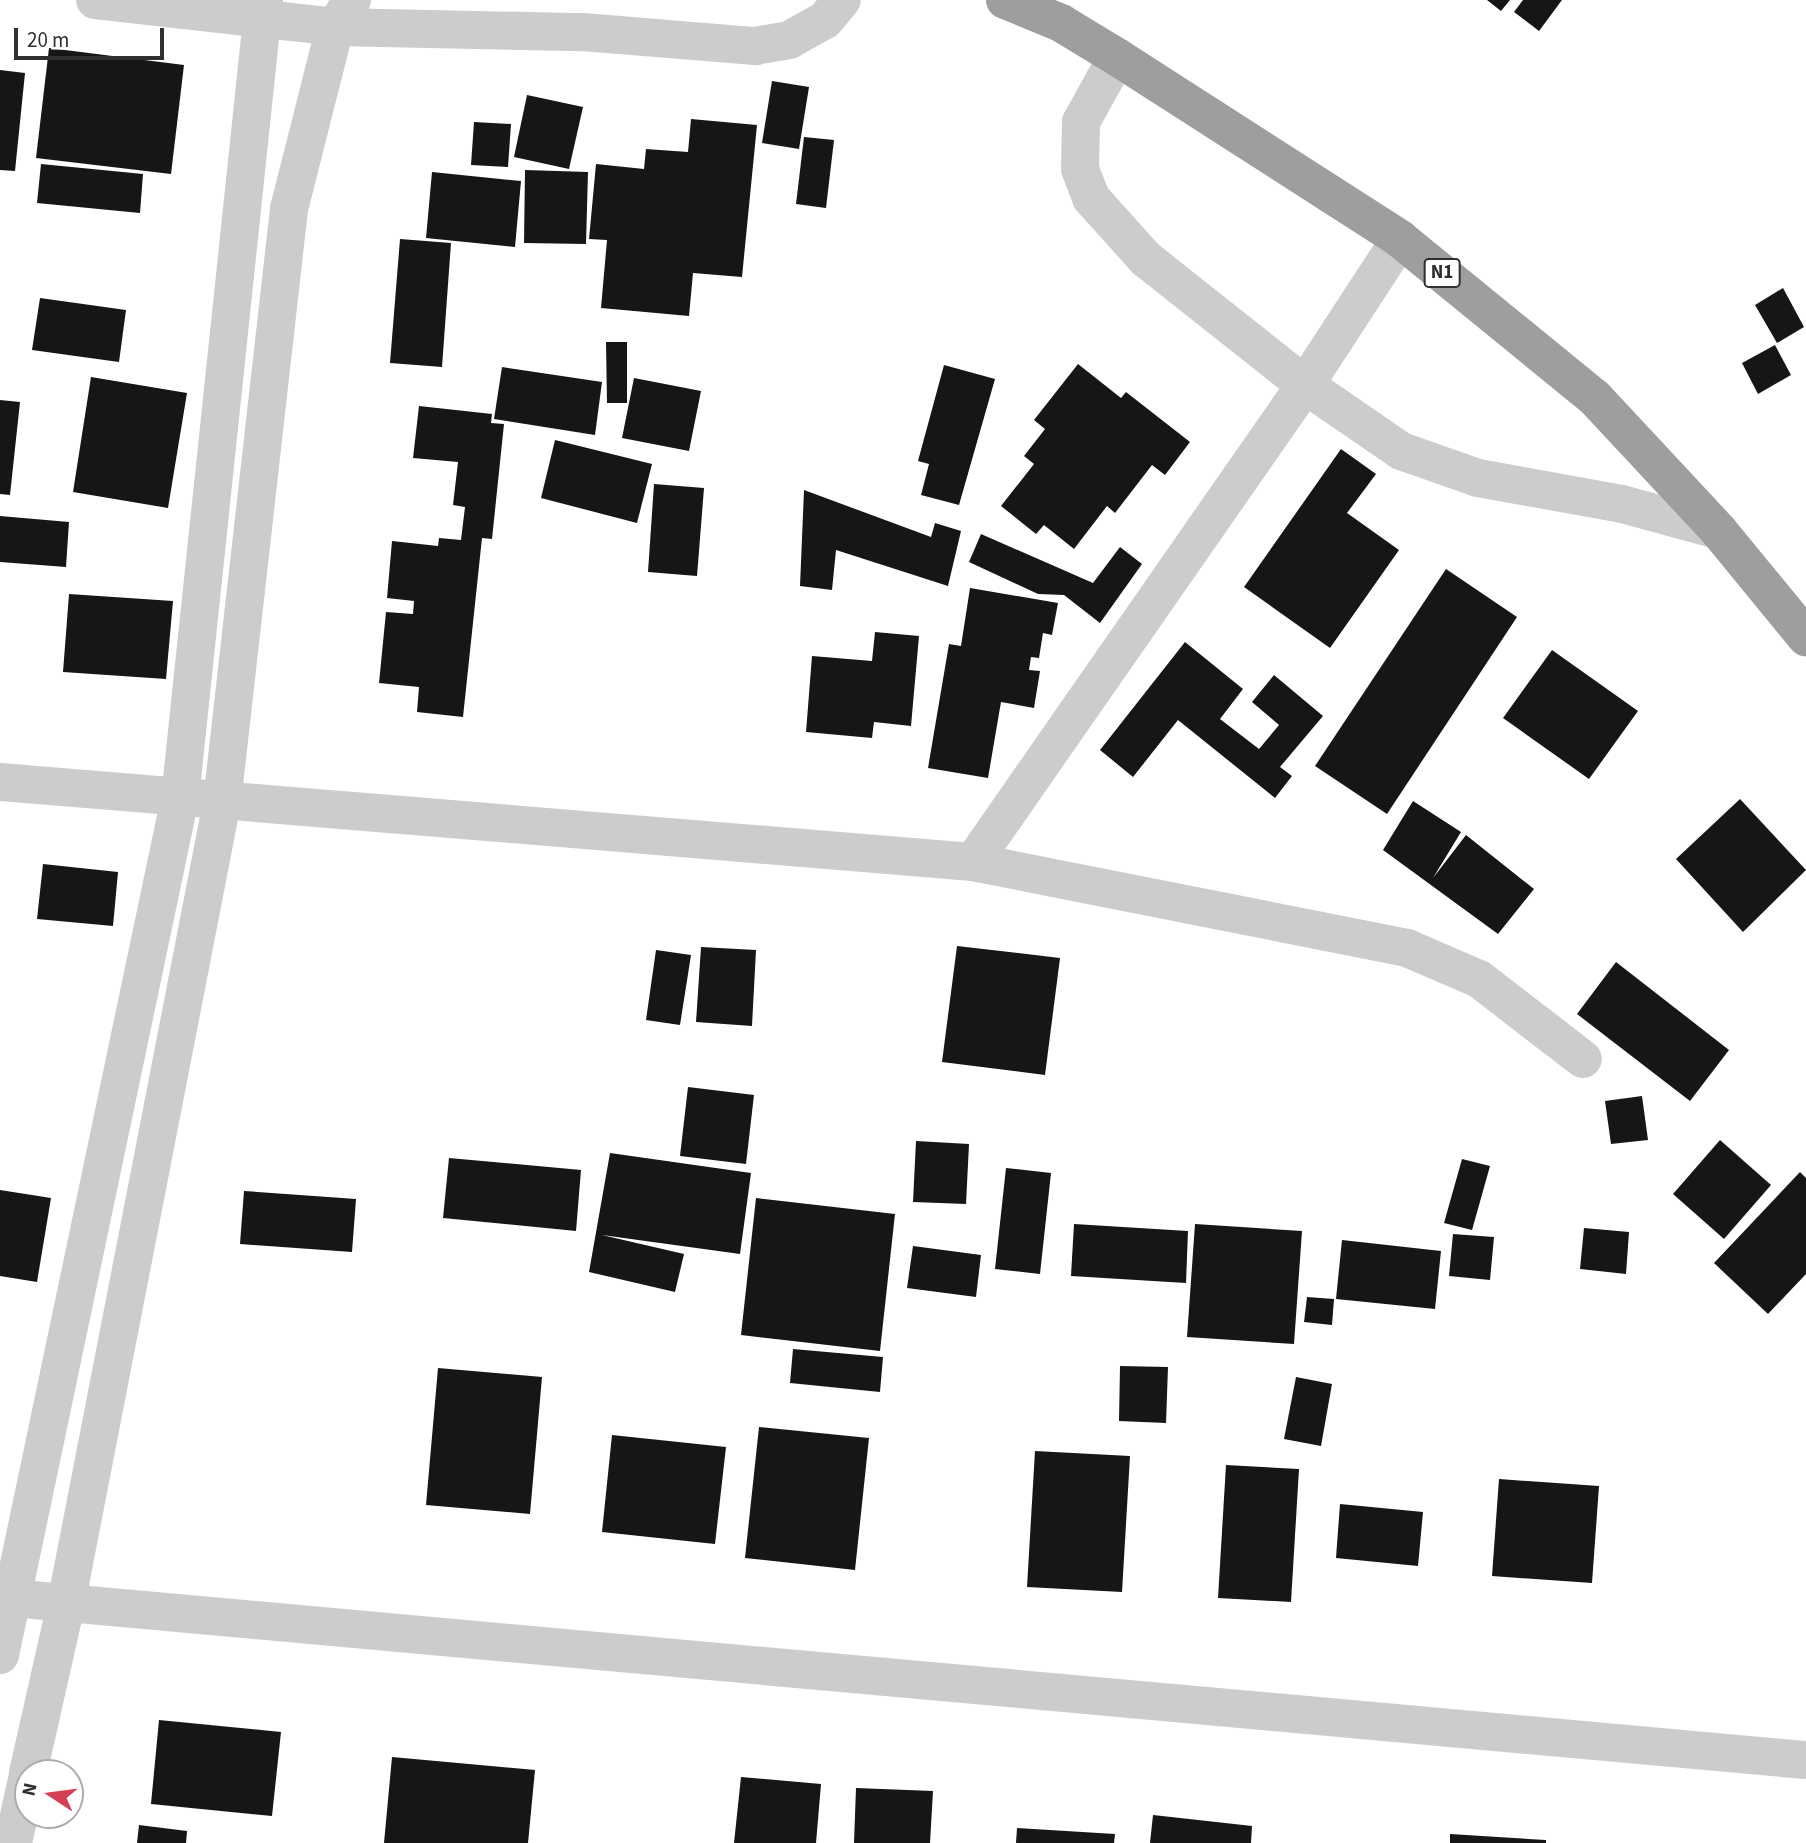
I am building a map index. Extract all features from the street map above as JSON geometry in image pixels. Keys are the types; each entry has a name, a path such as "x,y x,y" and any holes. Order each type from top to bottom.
{"highway":[{"name":"N1","path":"1005,0 1060,23 1117,57 1400,239 1594,397 1718,530 1806,637"}],"street":[{"path":"95,0 343,14 755,46 801,33 825,20 842,0"},
{"path":"0,1655 7,1597 180,797 264,10"},
{"path":"31,1759 66,1604 222,802 289,209 343,14"},
{"path":"1117,57 1081,122 1080,169 1091,198 1146,259 1305,385 1401,451 1465,474 1622,504 1718,530"},
{"path":"973,863 1305,385 1400,239"},
{"path":"0,782 973,863 1407,948 1479,979 1583,1059"},
{"path":"7,1597 1806,1760"}],"building":[{"path":"1487,0 1510,0 1501,11"},
{"path":"1523,0 1562,0 1539,31 1514,12"},
{"path":"49,48 184,65 171,174 36,158"},
{"path":"0,70 25,73 15,171 0,170"},
{"path":"772,81 809,87 799,149 762,143"},
{"path":"527,95 583,107 569,169 514,157"},
{"path":"691,119 757,125 742,277 693,273 689,316 601,308 607,240 589,239 596,164 644,169 646,149 688,152"},
{"path":"474,122 511,124 508,167 471,165"},
{"path":"804,137 834,140 826,208 796,204"},
{"path":"41,164 143,174 140,213 37,203"},
{"path":"525,170 588,172 586,244 524,243"},
{"path":"432,172 521,181 515,247 426,238"},
{"path":"400,239 451,243 442,367 390,363"},
{"path":"1783,288 1804,327 1777,343 1755,305"},
{"path":"40,298 126,310 119,362 32,350"},
{"path":"606,342 627,342 627,403 607,403"},
{"path":"1775,345 1791,375 1758,394 1742,363"},
{"path":"1078,364 1121,398 1126,392 1190,442 1165,475 1152,465 1115,513 1107,506 1074,549 1044,525 1036,534 1001,506 1034,464 1024,456 1045,429 1034,420"},
{"path":"944,365 995,379 959,505 921,495 929,464 918,461"},
{"path":"502,367 602,382 595,435 494,419"},
{"path":"91,377 187,393 168,508 73,492"},
{"path":"634,378 701,391 689,451 622,438"},
{"path":"0,400 20,402 10,495 0,494"},
{"path":"419,406 492,414 491,423 504,424 492,539 482,538 463,717 417,712 419,687 379,683 386,612 413,614 414,601 387,598 392,541 438,546 439,538 461,540 465,507 453,505 458,462 413,458"},
{"path":"555,440 652,464 637,523 541,498"},
{"path":"1341,449 1376,474 1347,513 1399,550 1330,648 1244,587"},
{"path":"654,484 704,488 697,576 648,572"},
{"path":"804,490 931,537 935,523 961,531 948,586 836,550 832,590 800,586"},
{"path":"0,516 69,522 66,567 0,562"},
{"path":"981,534 1093,583 1120,547 1142,564 1100,623 1064,595 1038,594 969,562"},
{"path":"1446,569 1517,617 1387,814 1315,766"},
{"path":"970,588 1058,603 1052,635 1043,633 1039,658 1031,657 1029,670 1040,671 1034,708 1001,702 988,778 928,768 949,644 961,646"},
{"path":"69,594 173,601 166,679 63,672"},
{"path":"875,632 919,636 911,726 874,722 872,738 806,732 812,656 872,661"},
{"path":"1185,642 1243,689 1220,719 1259,749 1279,725 1252,702 1274,675 1323,716 1280,767 1292,776 1275,798 1178,720 1133,777 1100,750"},
{"path":"1552,650 1638,711 1589,779 1503,718"},
{"path":"1740,799 1806,870 1743,932 1676,859"},
{"path":"1413,801 1461,832 1433,878 1466,835 1534,889 1498,934 1383,850"},
{"path":"43,864 118,872 113,926 37,919"},
{"path":"957,946 1060,958 1045,1075 942,1062"},
{"path":"701,947 756,950 752,1026 696,1022"},
{"path":"656,950 691,955 680,1025 646,1020"},
{"path":"1616,962 1729,1050 1690,1101 1577,1014"},
{"path":"688,1087 754,1095 746,1164 680,1156"},
{"path":"1642,1096 1648,1140 1611,1144 1605,1101"},
{"path":"1720,1140 1771,1185 1724,1239 1673,1194"},
{"path":"916,1141 969,1144 966,1204 913,1202"},
{"path":"610,1153 751,1173 740,1254 602,1235 684,1254 675,1292 589,1272"},
{"path":"449,1158 581,1170 576,1231 443,1218"},
{"path":"1462,1159 1490,1166 1472,1230 1444,1223"},
{"path":"1006,1168 1051,1173 1040,1274 995,1269"},
{"path":"1800,1172 1806,1178 1806,1274 1768,1314 1714,1263"},
{"path":"0,1190 51,1198 37,1282 0,1276"},
{"path":"244,1191 356,1199 352,1252 240,1244"},
{"path":"756,1198 895,1214 880,1351 741,1335"},
{"path":"1074,1224 1188,1231 1186,1283 1071,1276"},
{"path":"1195,1224 1302,1231 1294,1344 1187,1337"},
{"path":"1584,1228 1629,1232 1626,1274 1580,1269"},
{"path":"1453,1234 1494,1237 1490,1280 1449,1276"},
{"path":"1342,1240 1441,1251 1435,1309 1336,1299"},
{"path":"913,1246 981,1255 976,1297 907,1288"},
{"path":"1307,1297 1334,1299 1332,1325 1304,1322"},
{"path":"793,1349 883,1357 880,1392 790,1383"},
{"path":"1120,1366 1168,1367 1166,1423 1119,1421"},
{"path":"438,1368 542,1377 530,1514 426,1505"},
{"path":"1296,1377 1332,1384 1321,1446 1284,1439"},
{"path":"759,1427 869,1438 855,1570 745,1558"},
{"path":"612,1435 726,1447 715,1544 602,1532"},
{"path":"1035,1451 1130,1456 1122,1592 1027,1587"},
{"path":"1226,1465 1299,1469 1291,1602 1218,1598"},
{"path":"1499,1479 1599,1486 1592,1583 1492,1576"},
{"path":"1340,1504 1423,1512 1418,1566 1336,1558"},
{"path":"159,1720 281,1732 272,1816 151,1804"},
{"path":"392,1757 535,1770 528,1843 384,1843"},
{"path":"741,1777 821,1784 816,1843 734,1843"},
{"path":"856,1788 933,1791 930,1843 854,1843"},
{"path":"1153,1815 1252,1826 1251,1843 1150,1843"},
{"path":"139,1825 187,1831 186,1843 137,1843"},
{"path":"1017,1828 1115,1834 1114,1843 1016,1843"},
{"path":"1450,1834 1546,1840 1546,1843 1450,1843"}]}
